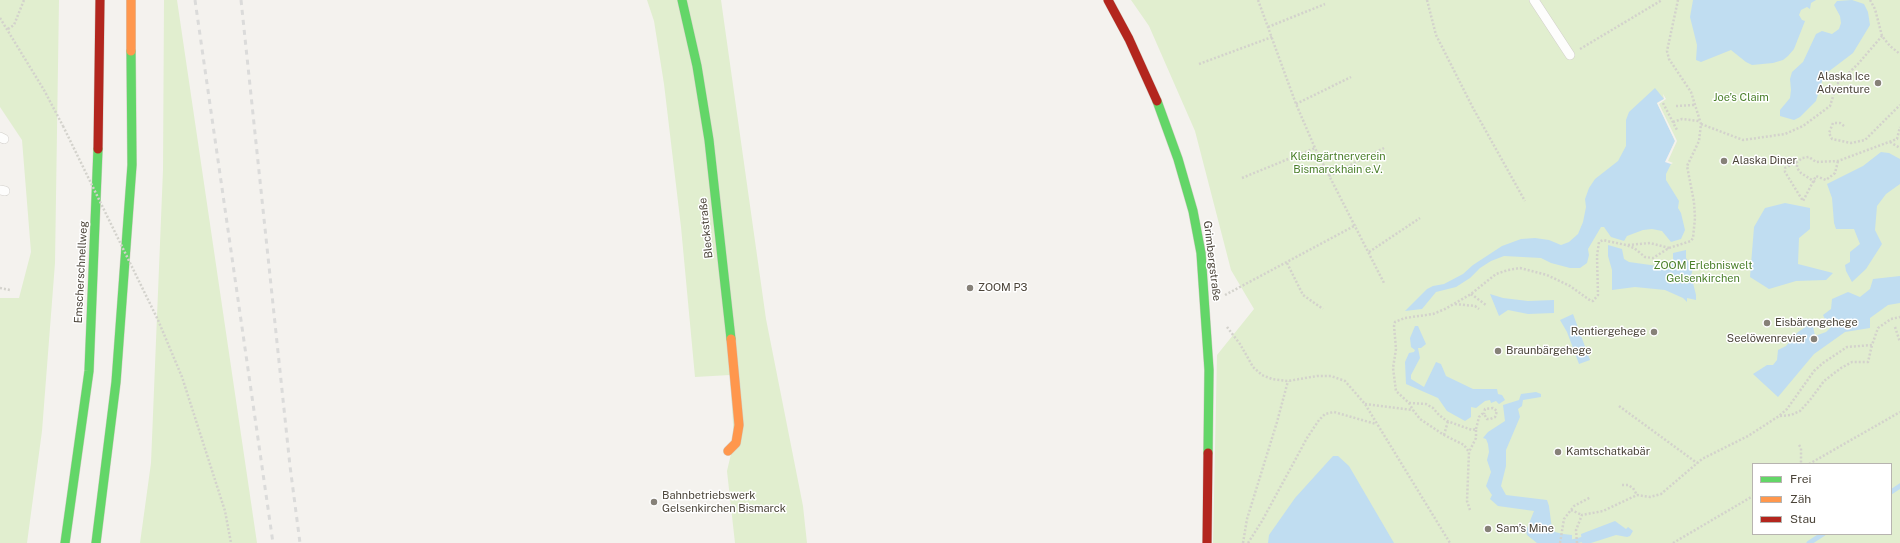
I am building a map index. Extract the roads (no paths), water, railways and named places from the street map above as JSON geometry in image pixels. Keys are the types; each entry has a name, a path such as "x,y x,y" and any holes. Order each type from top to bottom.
{"main road":[{"name":"Emscherschnellweg","path":"65,543 89,371 98,163 100,0"},
{"path":"96,543 116,382 132,165 131,0"},
{"name":"Bleckstraße","path":"682,0 697,66 709,140 730,328 739,425 736,443 728,451"},
{"name":"Grimbergstraße","path":"1108,0 1129,39 1156,97 1178,159 1193,211 1201,253 1205,293 1209,370 1207,543"}],"lane":[{"path":"1534,0 1570,54"}],"water":[{"path":"1693,0 1816,0 1811,3 1810,9 1807,7 1801,10 1799,15 1802,20 1805,21 1794,49 1788,56 1783,60 1773,63 1752,65 1731,50 1701,62 1696,60 1697,45 1690,17"},
{"path":"1852,0 1864,4 1868,12 1870,25 1853,53 1828,72 1823,78 1816,101 1800,117 1794,120 1780,116 1780,110 1790,98 1790,79 1792,72 1803,62 1816,34 1822,31 1832,34 1839,29 1841,23 1840,16 1834,5 1837,1"},
{"path":"1655,88 1664,99 1657,103 1675,141 1666,161 1671,164 1666,174 1666,180 1679,201 1678,208 1681,213 1685,230 1681,239 1671,242 1662,231 1652,229 1643,230 1627,236 1624,241 1611,237 1604,227 1601,227 1588,249 1589,255 1587,263 1580,268 1570,268 1551,263 1541,258 1504,256 1491,261 1480,268 1470,278 1456,287 1436,292 1422,309 1405,311 1427,289 1444,284 1463,274 1473,265 1502,246 1521,239 1535,238 1549,240 1561,245 1569,242 1578,234 1583,222 1586,207 1585,199 1589,188 1595,179 1618,161 1626,146 1626,120 1629,112"},
{"path":"1881,152 1889,153 1900,159 1900,184 1886,194 1877,206 1875,230 1882,244 1866,269 1852,282 1846,271 1845,265 1850,262 1850,252 1860,244 1854,229 1836,229 1834,223 1832,198 1827,184 1863,166"},
{"path":"1785,203 1810,208 1810,229 1799,238 1798,264 1833,273 1826,280 1796,281 1769,289 1750,277 1754,227 1765,208"},
{"path":"1608,245 1622,249 1624,259 1629,262 1665,267 1673,260 1673,253 1686,250 1686,258 1693,269 1691,275 1696,300 1687,298 1687,302 1683,298 1665,290 1635,287 1612,290 1612,270 1608,256"},
{"name":"Seelöwenrevier","path":"1900,276 1900,303 1888,305 1870,318 1870,328 1845,332 1814,354 1778,397 1753,374 1767,365 1773,365 1777,360 1778,350 1786,346 1798,332 1810,324 1813,326 1815,336 1826,332 1831,327 1830,322 1826,321 1823,315 1831,309 1832,299 1848,292 1860,297 1870,289 1873,279"},
{"path":"1490,294 1503,298 1528,301 1554,300 1554,313 1528,314 1508,310 1499,316"},
{"path":"1573,314 1590,360 1579,364 1567,332 1560,320"},
{"path":"1415,326 1418,326 1426,344 1421,348 1418,348 1420,358 1411,375 1411,379 1424,387 1436,362 1441,364 1446,376 1473,389 1497,389 1498,394 1502,395 1505,400 1499,404 1496,401 1491,403 1490,400 1485,401 1476,408 1471,407 1471,417 1465,421 1447,411 1438,398 1406,384 1405,362 1409,353 1414,352 1415,350 1411,347 1410,338"},
{"path":"1536,392 1541,394 1541,397 1523,400 1522,406 1518,409 1520,417 1506,450 1506,466 1501,486 1506,495 1547,500 1552,529 1555,532 1572,535 1572,543 1537,543 1527,535 1526,531 1534,511 1498,506 1490,499 1492,495 1486,486 1491,472 1487,460 1489,452 1488,444 1486,439 1483,438 1488,432 1505,421 1503,405 1519,400 1521,394"},
{"path":"1333,456 1338,456 1349,466 1394,543 1268,543 1269,535 1295,498"},
{"path":"1615,521 1626,529 1628,527 1633,531 1630,536 1627,537 1616,535 1591,543 1582,543 1581,534"}],"waterway":[{"path":"1892,491 1900,486"},
{"path":"1809,543 1821,535"},
{"path":"1572,542 1588,538"}],"railway":[{"path":"195,0 273,543"},
{"path":"241,0 290,466 300,543"}],"place":[{"name":"Alaska Ice Adventure","path":"1878,83"},
{"name":"Alaska Diner","path":"1724,161"},
{"name":"ZOOM P3","path":"970,288"},
{"name":"Eisbärengehege","path":"1767,323"},
{"name":"Rentiergehege","path":"1654,332"},
{"name":"Seelöwenrevier","path":"1814,339"},
{"name":"Braunbärgehege","path":"1498,351"},
{"name":"Kamtschatkabär","path":"1558,452"},
{"name":"Bahnbetriebswerk Gelsenkirchen Bismarck","path":"654,502"},
{"name":"Sam’s Mine","path":"1488,529"}],"park label":[{"name":"Joe’s Claim","path":"1741,98"},
{"name":"Kleingärtnerverein Bismarckhain e.V.","path":"1338,163"},
{"name":"ZOOM Erlebniswelt Gelsenkirchen","path":"1703,272"}]}
